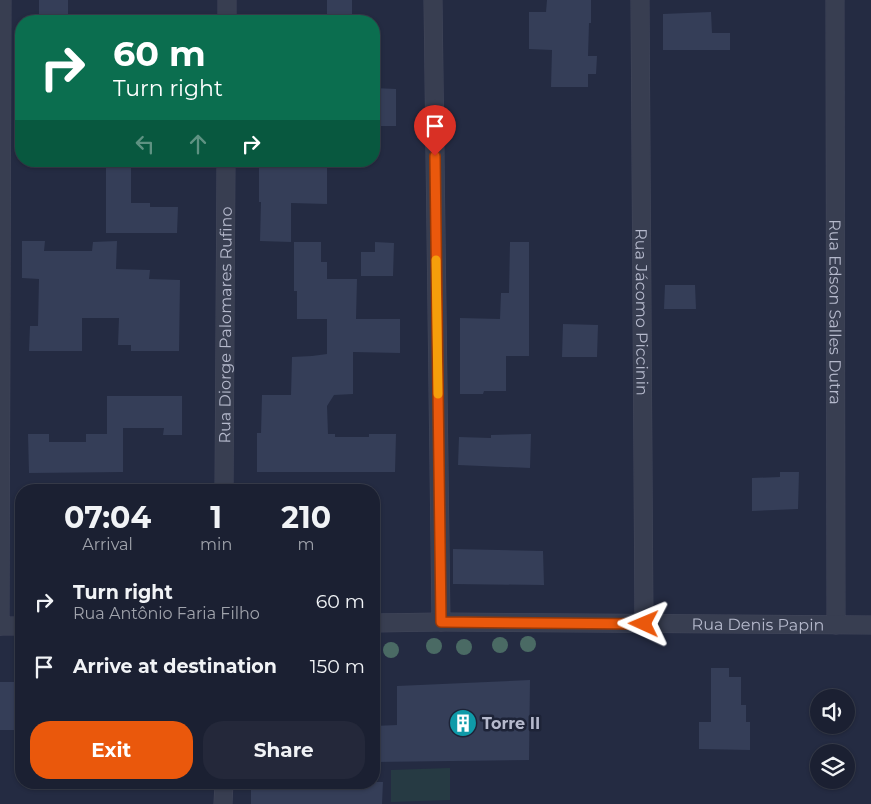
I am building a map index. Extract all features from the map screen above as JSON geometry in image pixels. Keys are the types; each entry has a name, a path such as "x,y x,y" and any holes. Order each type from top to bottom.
{"street":[{"path":"2,0 0,626 15,626"},
{"path":"227,0 227,15"},
{"path":"433,0 441,622"},
{"name":"Rua Jácomo Piccinin","path":"640,0 644,624"},
{"name":"Rua Edson Salles Dutra","path":"834,0 836,625"},
{"name":"Rua Diorge Palomares Rufino","path":"224,484 226,167"},
{"name":"Rua Denis Papin","path":"380,623 871,626"},
{"path":"223,804 224,789"}],"shaded area":[{"path":"450,768 450,800 391,802 391,770"}],"building":[{"path":"39,0 68,0 68,15 39,15"},
{"path":"327,0 352,0 352,15 327,15"},
{"path":"547,0 591,0 588,56 597,56 596,74 588,74 588,87 551,87 552,50 529,49 529,12 546,12"},
{"path":"711,12 712,33 730,33 730,50 663,50 663,14"},
{"path":"380,88 396,89 396,126 380,126"},
{"path":"106,167 131,167 131,203 150,203 150,207 178,207 177,233 106,233"},
{"path":"259,167 327,167 327,204 291,203 291,242 260,241 261,202 259,202"},
{"path":"22,241 45,241 44,251 92,251 93,242 117,241 116,269 150,270 149,279 180,280 179,351 131,351 131,345 118,345 119,318 82,318 82,351 29,351 30,326 38,326 39,279 22,278"},
{"path":"294,242 321,242 321,262 327,262 327,279 357,279 356,319 400,319 400,353 353,352 353,394 334,395 327,406 328,434 335,434 335,437 369,437 369,434 396,434 395,472 257,472 257,433 261,433 262,395 291,395 292,357 327,354 327,319 297,319 297,291 294,291"},
{"path":"375,242 394,243 393,276 361,276 361,252 375,252"},
{"path":"510,242 529,242 529,356 506,356 506,391 460,394 460,318 500,319 501,293 509,293"},
{"path":"665,285 695,285 696,309 664,309"},
{"path":"563,324 598,325 597,357 562,357"},
{"path":"107,396 182,396 182,435 163,435 164,428 123,428 123,472 29,473 28,434 49,434 49,442 86,442 86,434 107,434"},
{"path":"531,434 530,468 458,465 459,437 491,438 491,435"},
{"path":"780,472 799,472 798,509 752,511 752,478 780,477"},
{"path":"453,549 543,551 544,585 453,584"},
{"path":"711,668 729,668 729,677 741,677 741,705 746,705 746,722 750,722 750,750 699,749 699,722 711,722"},
{"name":"Torre II","path":"530,680 529,760 380,762 380,726 397,725 397,686"},
{"path":"0,682 15,682 15,730 0,730"},
{"path":"380,782 383,782 382,804 251,804 251,789 380,789"}],"slow traffic":[{"path":"436,260 438,394"}],"place":[{"name":"Torre II","path":"463,723"}],"route":[{"path":"435,156 441,622 644,624"}]}
